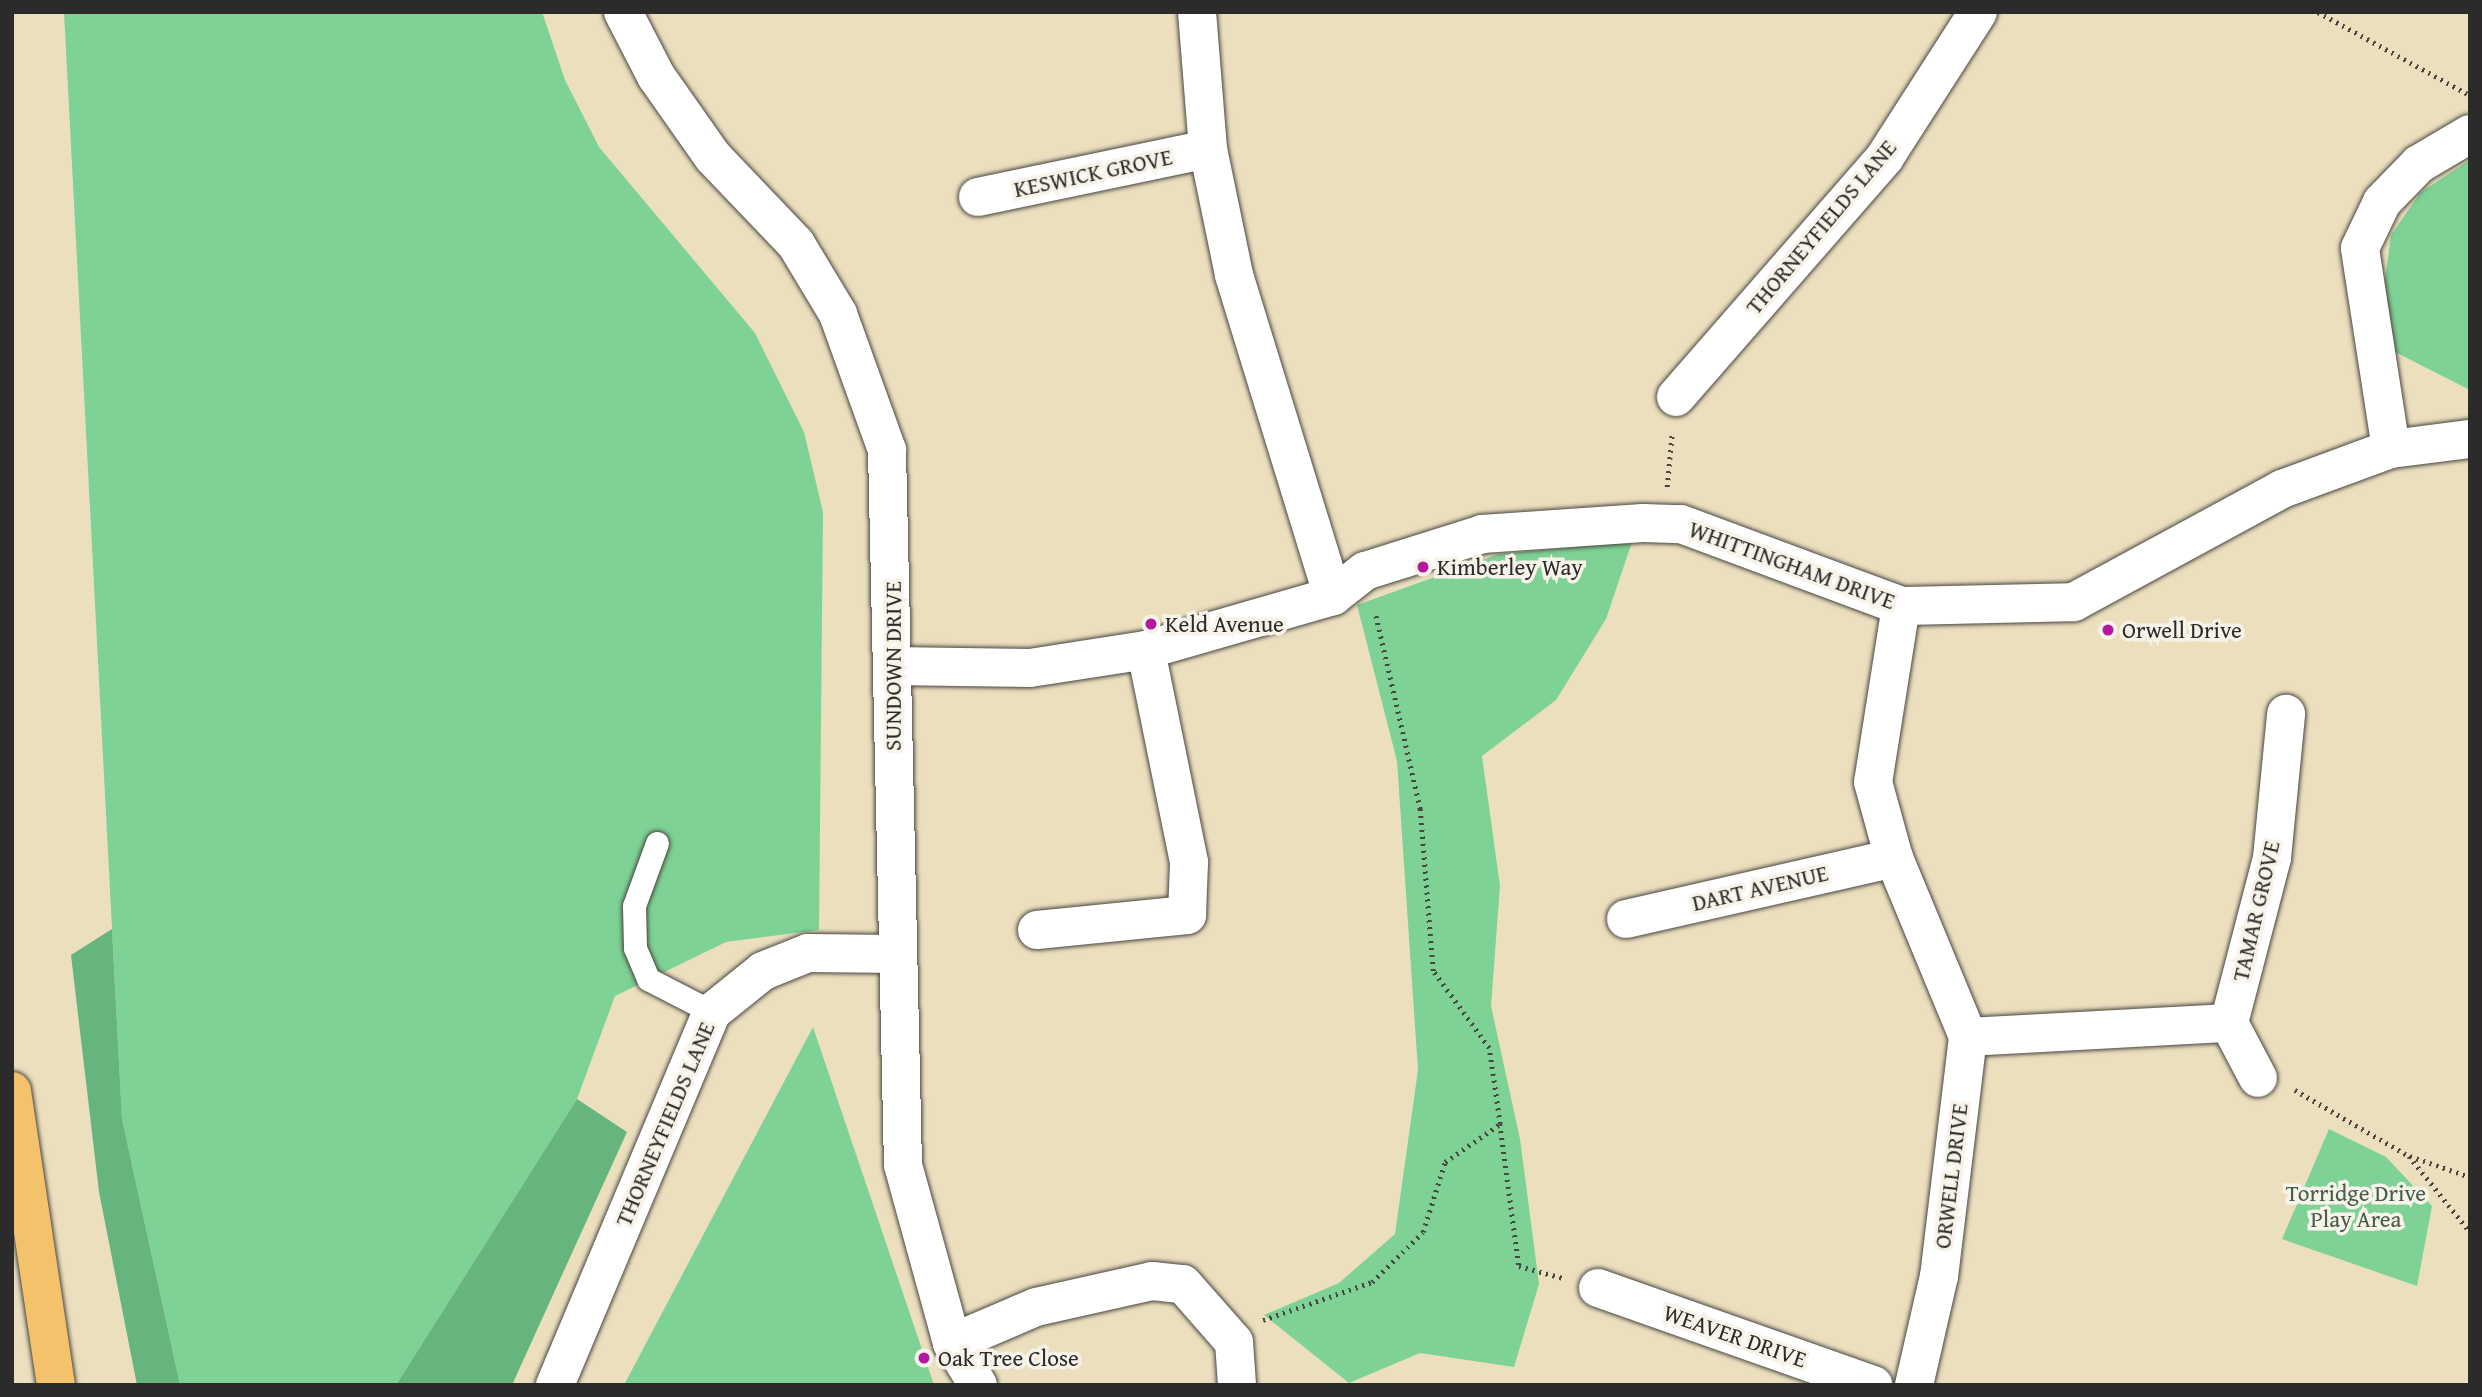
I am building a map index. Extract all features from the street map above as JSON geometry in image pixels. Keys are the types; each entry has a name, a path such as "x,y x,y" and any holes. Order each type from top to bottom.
{"highway":[{"path":"12,1091 56,1385"}],"street":[{"name":"SUNDOWN DRIVE","path":"622,12 656,76 713,157 796,244 838,314 872,397 892,478 892,666 903,1165 952,1343 978,1385"},
{"path":"1197,12 1208,149 1234,275 1333,596"},
{"name":"THORNEYFIELDS LANE","path":"1676,397 1885,157 1978,12"},
{"path":"2391,449 2360,248 2382,202 2419,164 2470,134"},
{"name":"KESWICK GROVE","path":"978,197 1208,149"},
{"name":"WHITTINGHAM DRIVE","path":"892,666 1030,668 1146,650 1333,596 1365,571 1482,534 1664,523 1901,607 2074,603 2282,489 2391,449 2470,439"},
{"name":"ORWELL DRIVE","path":"1901,607 1873,782 1894,858 1968,1037 1939,1276 1914,1385"},
{"path":"1037,930 1187,915 1189,862 1146,650"},
{"name":"TAMAR GROVE","path":"2229,1023 2272,858 2286,714"},
{"name":"DART AVENUE","path":"1626,919 1894,858"},
{"name":"THORNEYFIELDS LANE","path":"555,1385 712,1012 763,971 808,953 898,954"},
{"path":"1968,1037 2229,1023 2258,1078"},
{"path":"952,1343 1036,1307 1152,1281 1183,1284 1234,1342 1237,1385"},
{"name":"WEAVER DRIVE","path":"1598,1288 1873,1385"}],"lane":[{"path":"657,843 634,906 635,948 648,979 712,1012"}],"path":[{"path":"2318,12 2470,95"},
{"path":"1664,523 1676,397"},
{"path":"1365,571 1420,809 1433,971 1489,1048 1519,1266 1598,1288"},
{"path":"2258,1078 2287,1085 2409,1156 2470,1177"},
{"path":"1226,1333 1371,1282 1423,1232 1445,1162 1500,1124"},
{"path":"2409,1156 2470,1233"}],"green space":[{"path":"64,12 542,12 565,80 599,147 755,333 804,432 823,512 819,930 726,942 615,996 577,1099 396,1385 180,1385 122,1119"},
{"path":"2470,160 2470,390 2393,351 2384,288 2391,235 2421,192"},
{"path":"1632,542 1606,619 1556,700 1482,756 1500,886 1491,1006 1520,1139 1539,1284 1514,1367 1420,1353 1349,1383 1264,1315 1339,1283 1395,1234 1418,1070 1397,761 1357,605 1499,554"},
{"path":"112,929 122,1119 180,1385 137,1385 99,1192 71,955"},
{"path":"813,1027 934,1385 624,1385"},
{"path":"577,1099 627,1132 512,1385 396,1385"},
{"name":"Torridge Drive Play Area","path":"2329,1129 2386,1157 2432,1206 2417,1286 2282,1239"}],"place":[{"name":"Kimberley Way","path":"1423,567"},
{"name":"Keld Avenue","path":"1151,624"},
{"name":"Orwell Drive","path":"2108,630"},
{"name":"Oak Tree Close","path":"924,1358"}]}
